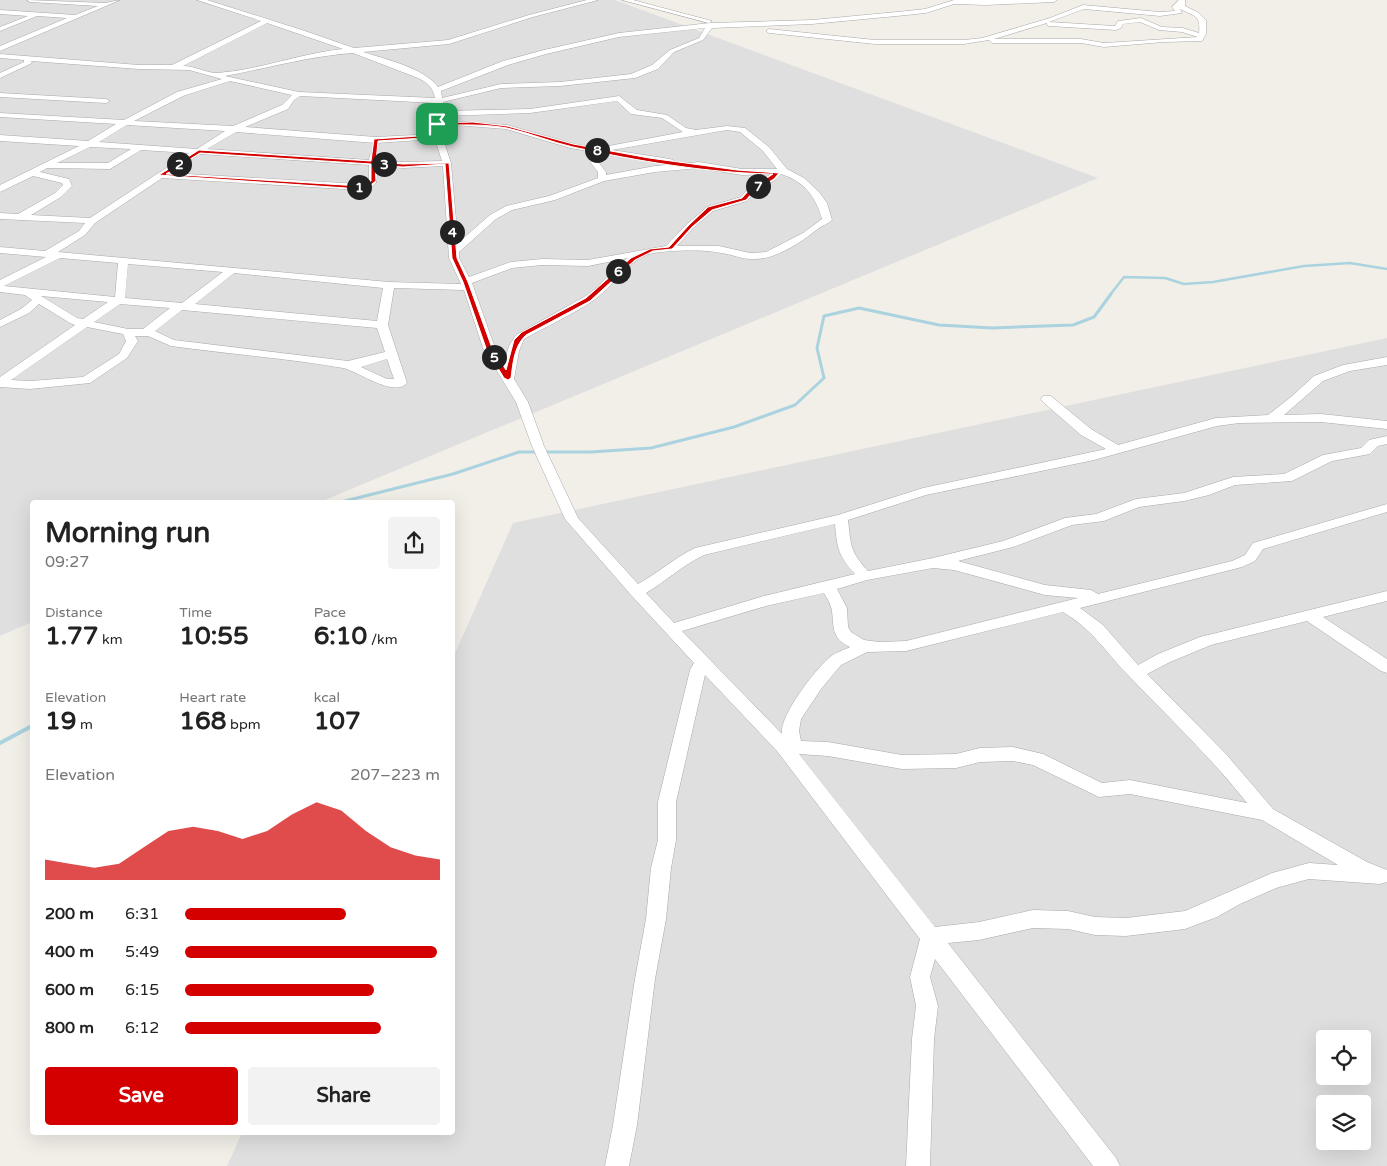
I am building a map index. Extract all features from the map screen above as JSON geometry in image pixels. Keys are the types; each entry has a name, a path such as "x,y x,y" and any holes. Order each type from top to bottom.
{"street":[{"path":"30,0 107,4"},
{"path":"0,49 117,0"},
{"path":"200,0 355,51 421,76 431,82 447,163 454,258 466,284 489,348 522,402 538,446 572,519 636,592 703,663 788,746 1108,1166"},
{"path":"216,75 322,54 449,42 531,16 595,0"},
{"path":"626,0 721,24 814,37 875,42 1081,41 1104,45 1164,40 1195,41 1202,36 1204,24 1199,15 1184,8 1181,2 1175,7 1180,12 1164,14 1077,8 1040,0"},
{"path":"438,113 481,72 544,52 619,35 721,24 812,22 907,13 954,2 1054,0"},
{"path":"983,40 1062,16 1077,8"},
{"path":"0,12 78,17"},
{"path":"0,29 37,14"},
{"path":"1062,16 1084,20 1099,26"},
{"path":"1019,29 1052,24 1116,28 1119,27 1120,22 1136,19 1161,29 1183,30 1202,36"},
{"path":"175,67 266,21"},
{"path":"0,115 234,129 376,140 501,86 560,84 636,75 655,67 668,53 701,39 707,33 710,25"},
{"path":"0,56 139,67 189,68 299,94 438,113 473,123 507,127 573,146 660,161 742,172 780,172 801,180 816,194 827,216 826,222 816,226 806,235 780,250 768,255 750,256 719,249 670,248 588,263 542,262 511,265 491,270 466,284 389,285 0,250"},
{"path":"0,76 28,63 27,58"},
{"path":"0,189 91,143 124,122 180,94 230,79"},
{"path":"46,254 82,233 92,221 161,175 234,129 285,107 291,98 299,94"},
{"path":"0,95 106,101"},
{"path":"438,113 530,111 619,98 632,111 667,118 679,130 694,132"},
{"path":"599,150 694,132 727,128 742,130 766,149 780,172"},
{"path":"0,138 414,166 447,163"},
{"path":"161,175 367,186 373,181 376,140"},
{"path":"45,166 110,166 140,147"},
{"path":"599,150 595,163 602,172 602,180"},
{"path":"454,251 494,217 509,208 552,198 602,180 655,169 699,166"},
{"path":"670,248 710,208 744,199 752,190 780,172"},
{"path":"18,218 47,202 66,189 67,186 66,181 62,178 32,173"},
{"path":"0,216 92,221"},
{"path":"508,378 511,359 520,336 588,299 623,266 652,250"},
{"path":"0,284 58,255"},
{"path":"120,299 123,261"},
{"path":"147,332 232,270"},
{"path":"348,365 385,382 401,383 382,324 389,285"},
{"path":"0,289 382,324"},
{"path":"28,293 68,318 82,323 128,332 147,332 171,343 348,365 392,354"},
{"path":"0,324 25,311 39,299"},
{"path":"0,383 26,367 82,323 120,299"},
{"path":"0,383 30,386 86,380 123,356 132,341 128,332"},
{"path":"1270,419 1298,398 1313,382 1331,373 1360,364 1387,361"},
{"path":"1047,399 1086,432 1117,450"},
{"path":"636,592 666,574 680,560 700,551 841,518 923,492 1117,450 1216,422 1321,418 1387,425"},
{"path":"671,629 764,601 1008,544 1070,521 1099,518 1136,503 1184,497 1233,481 1287,478 1328,458 1365,452 1374,443 1387,440"},
{"path":"828,587 839,609 840,628 850,640 864,647 886,648 906,646 1237,564 1250,558 1258,546 1387,508"},
{"path":"841,518 844,548 850,560 865,576"},
{"path":"933,563 954,565 1045,590 1105,596"},
{"path":"1136,674 1164,658 1206,641 1382,600"},
{"path":"1065,606 1098,629 1136,674 1170,706 1220,759 1266,814"},
{"path":"1310,616 1387,667"},
{"path":"788,746 793,718 815,685 835,662 864,647"},
{"path":"617,1166 625,1125 645,979 656,919 661,868 667,840 667,802 698,670 703,663"},
{"path":"788,746 828,749 902,762 956,761 980,755 1012,754 1037,760 1104,791 1130,787 1266,814 1360,868 1383,876"},
{"path":"931,936 979,931 1033,919 1068,920 1095,926 1126,928 1185,920 1210,911 1232,898 1272,881 1309,871 1383,876"},
{"path":"918,1166 923,1039 927,1006 920,977 931,936"}],"shaded area":[{"path":"0,0 615,0 1098,178 325,500 30,500 30,623 0,636"},
{"path":"1387,338 1387,1166 227,1166 241,1135 455,1135 455,654 513,523"}],"waterway":[{"path":"1110,295 1124,277 1165,278 1184,284 1213,282 1304,266 1350,263 1387,269"},
{"path":"349,500 453,474 519,452 591,452 651,448 734,427 795,405 824,378 817,348 824,316 859,308 939,325 992,328 1073,325 1094,317 1111,294"},
{"path":"0,743 30,727"}],"route":[{"path":"437,124 438,136 376,140 373,163 373,181 367,186 350,187 161,175 199,151 373,163 403,166 447,163 454,258 466,282 489,348 508,378 517,340 524,334 546,324 588,299 633,259 652,250 670,248 710,208 747,198 752,190 777,173 737,172 660,161 573,146 507,127 473,123 437,124"}]}
